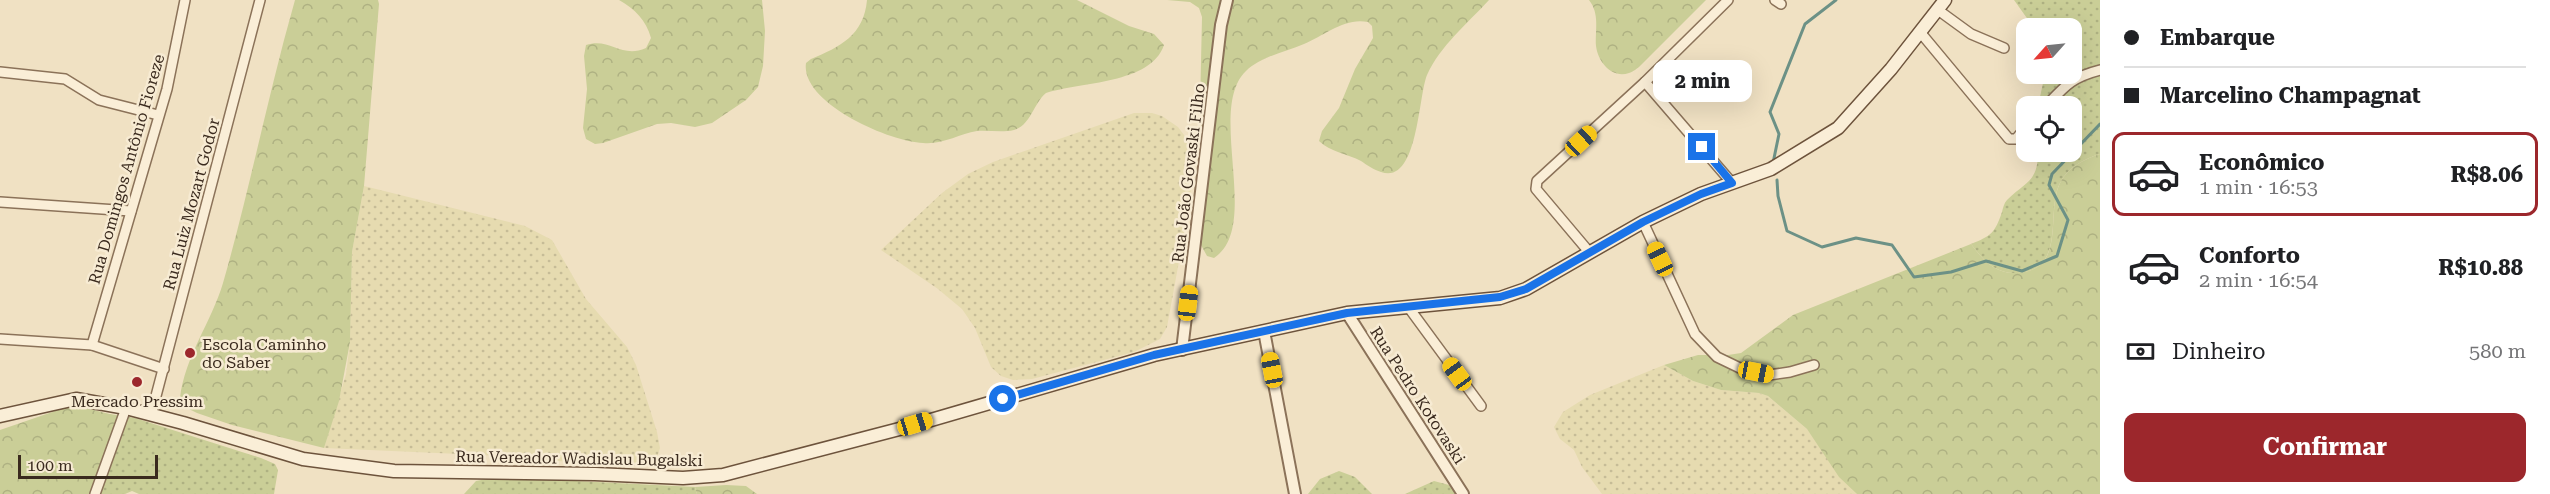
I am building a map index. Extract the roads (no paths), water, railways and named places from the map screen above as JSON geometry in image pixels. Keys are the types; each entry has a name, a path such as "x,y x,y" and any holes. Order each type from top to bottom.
{"main road":[{"name":"Rua Vereador Wadislau Bugalski","path":"0,416 76,399 126,408 303,459 394,471 594,474 683,478 723,475 907,427 1154,355 1347,313 1500,297 1526,289 1643,222 1701,194 1771,169 1838,128 1854,112 1941,5"}],"street":[{"name":"Rua Domingos Antônio Fioreze","path":"92,345 167,89 186,0"},
{"name":"Rua Luiz Mozart Godor","path":"151,415 260,0"},
{"name":"Rua João Govaski Filho","path":"1182,350 1221,25 1227,0"},
{"path":"1590,253 1536,189 1537,181 1645,82 1728,0"},
{"path":"1941,5 1971,34 2004,48"},
{"path":"1920,32 2009,139 2016,139"},
{"path":"2055,96 2068,82 2081,75 2100,70"},
{"path":"0,72 65,79 99,100 158,115"},
{"path":"1645,82 1732,183"},
{"path":"0,202 131,211"},
{"path":"1643,222 1695,334 1717,357 1744,370 1769,375 1814,365"},
{"path":"1409,308 1481,406"},
{"name":"Rua Pedro Kotovaski","path":"1347,313 1464,494"},
{"path":"1264,331 1295,494"},
{"path":"0,339 92,345 164,369"},
{"path":"95,494 126,408"}],"waterway":[{"path":"1773,163 1779,134 1770,112 1805,24 1836,0"},
{"path":"1777,180 1778,196 1787,231 1822,247 1856,238 1892,245 1914,277 1951,272 1986,261 2022,271 2057,256 2068,220 2049,185 2052,174 2100,124"}],"place":[{"name":"Escola Caminho do Saber","path":"190,353"},
{"name":"Mercado Pressim","path":"137,382"}]}
